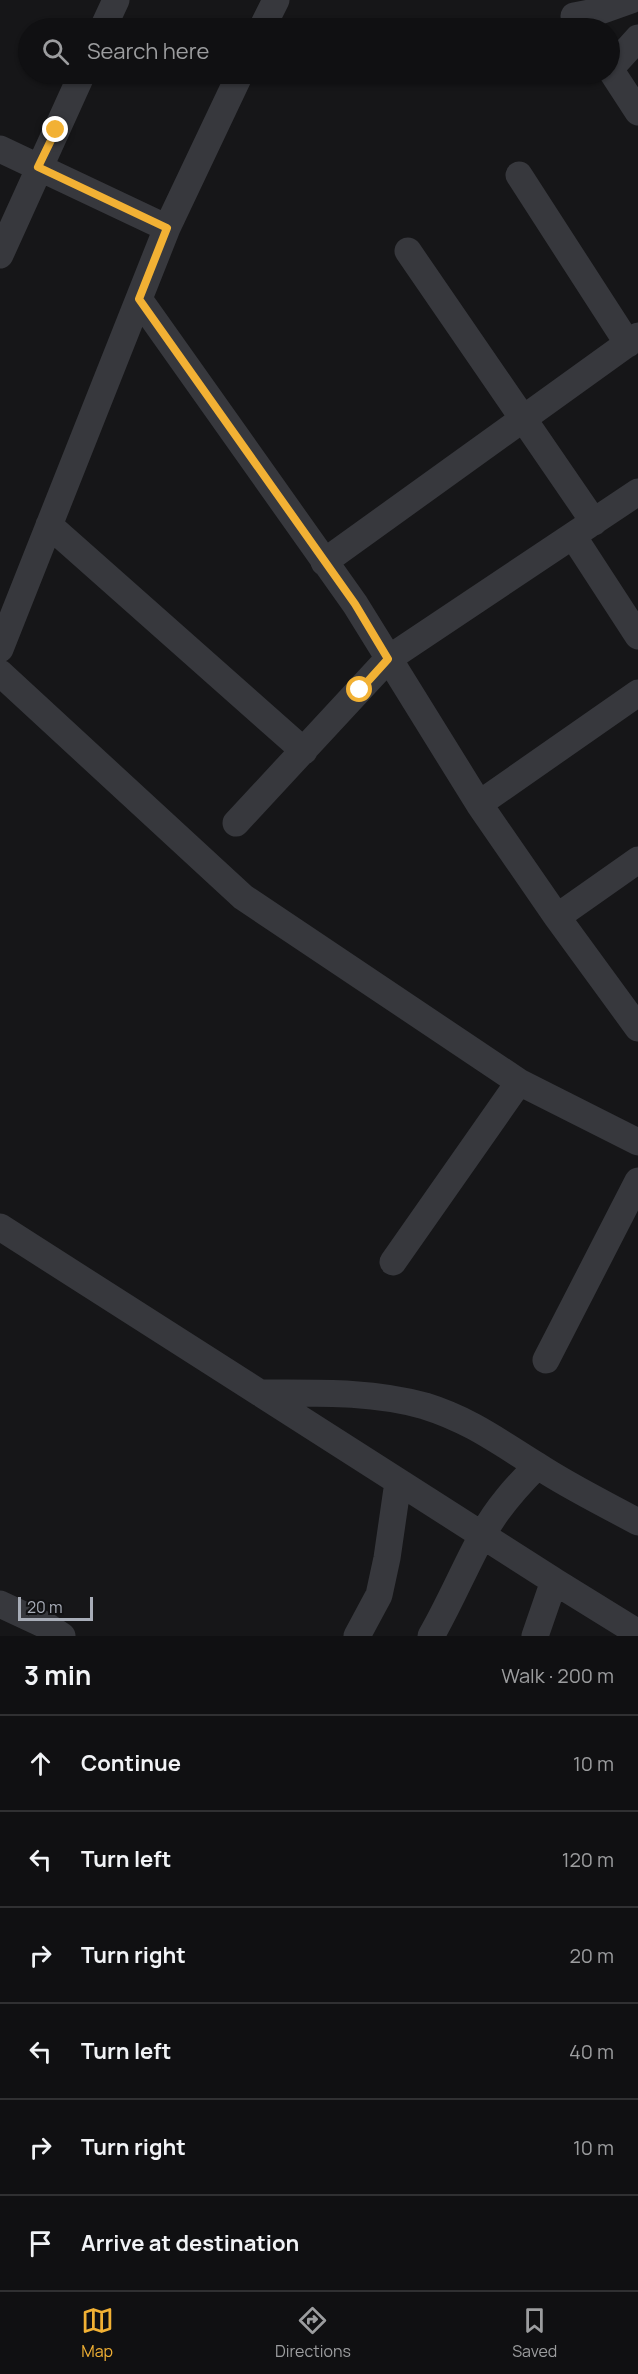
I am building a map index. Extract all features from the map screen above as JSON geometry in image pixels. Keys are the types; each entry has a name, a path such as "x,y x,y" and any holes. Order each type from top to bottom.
{"street":[{"path":"108,18 116,0"},
{"path":"573,15 600,11 631,0"},
{"path":"620,57 638,38"},
{"path":"0,255 77,84"},
{"path":"0,650 167,228 235,84"},
{"path":"619,84 638,112"},
{"path":"0,149 167,228"},
{"path":"324,562 633,340 519,175"},
{"path":"408,251 525,419 638,636"},
{"path":"139,299 355,604 479,804 557,917 638,1028"},
{"path":"236,823 388,659 638,492"},
{"path":"49,525 304,751"},
{"path":"0,673 243,897 519,1082 638,1142"},
{"path":"479,804 638,693"},
{"path":"557,917 638,860"},
{"path":"393,1262 519,1082"},
{"path":"546,1360 638,1181"},
{"path":"0,1227 638,1633"},
{"path":"260,1393 331,1393 381,1398 423,1406 477,1427 537,1466 638,1522"},
{"path":"431,1636 482,1535 516,1488 537,1466"},
{"path":"357,1636 379,1595 398,1482"},
{"path":"535,1636 554,1581"},
{"path":"0,1604 47,1626 62,1636"}],"route":[{"path":"56,130 38,167 167,228 139,299 355,604 388,659 360,690"}]}
